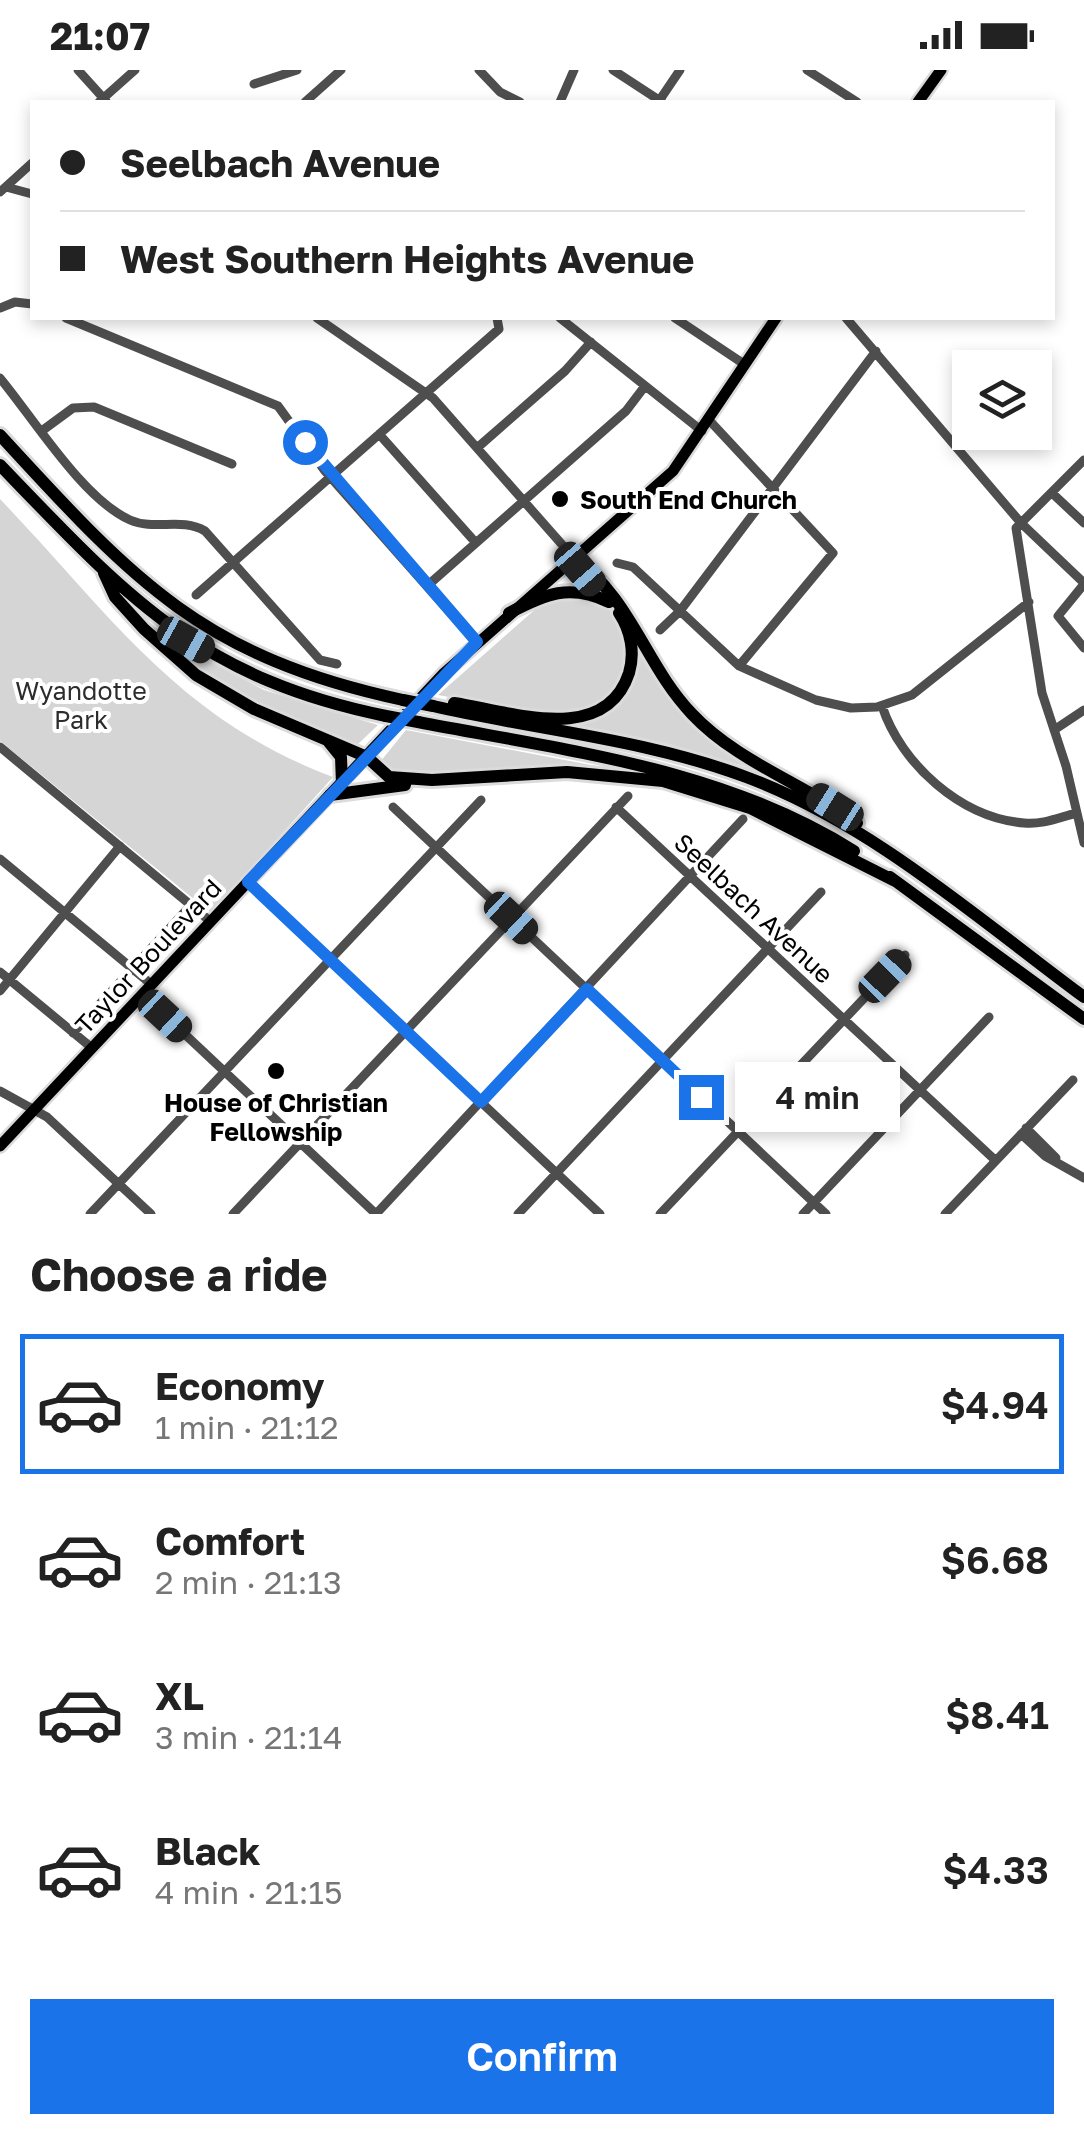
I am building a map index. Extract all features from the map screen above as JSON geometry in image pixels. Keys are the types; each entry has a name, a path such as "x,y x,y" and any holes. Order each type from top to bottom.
{"highway":[{"path":"0,435 117,560 190,618 306,676 403,700 656,750 719,767 794,798 893,856"},
{"path":"0,465 104,574 168,627 226,662 309,696 386,716 624,761 709,783 799,820 895,881 1084,1019"},
{"path":"433,706 441,701 562,720 599,711 622,689 631,666 628,630 573,557"},
{"path":"573,557 630,616 671,690 698,721 732,748 835,807 893,856 1084,997"},
{"path":"104,574 116,597 188,669 237,700 367,757 390,776 432,780"},
{"path":"509,613 557,591 576,590 609,602"},
{"path":"326,740 341,758 342,784"},
{"path":"330,795 432,780 567,772 663,782 762,814 895,881"}],"main road":[{"path":"919,100 941,70"},
{"name":"Taylor Boulevard","path":"0,1146 477,642 673,470 775,320"}],"street":[{"path":"78,70 102,100"},
{"path":"104,100 135,70"},
{"path":"254,84 298,70"},
{"path":"307,100 341,70"},
{"path":"479,70 506,100"},
{"path":"561,100 574,70"},
{"path":"614,70 658,100"},
{"path":"662,100 680,70"},
{"path":"808,70 842,98"},
{"path":"3,189 30,165"},
{"path":"3,189 30,194"},
{"path":"0,308 15,302 30,304"},
{"path":"71,320 278,406 330,476 477,642"},
{"path":"320,320 427,392 573,557"},
{"path":"196,595 499,330 497,320"},
{"path":"562,320 645,386 706,426 774,486 833,553 739,666"},
{"path":"677,320 744,364"},
{"path":"848,320 1021,524 1084,583 1058,616 1084,648"},
{"path":"477,448 565,371 590,342"},
{"path":"660,630 680,611 876,351"},
{"path":"0,378 110,510 148,526 193,524 234,562 320,660 337,664"},
{"path":"427,586 626,411 645,386"},
{"path":"43,430 68,410 94,407 232,464"},
{"path":"379,434 476,544"},
{"path":"1084,460 1021,524 1016,536 1042,693 1084,843"},
{"path":"1052,493 1084,524"},
{"path":"617,563 633,568 739,666 828,704 850,708 882,706 922,688 1029,602"},
{"path":"882,706 894,739 907,756 974,808 1026,823 1080,819"},
{"path":"1054,730 1084,710"},
{"path":"0,748 210,922"},
{"path":"233,1214 628,796"},
{"path":"90,1214 481,800"},
{"path":"393,807 826,1214"},
{"name":"Seelbach Avenue","path":"616,807 995,1160"},
{"path":"0,859 134,970 224,1071 376,1214 743,819"},
{"path":"0,991 120,846"},
{"path":"248,882 600,1214"},
{"path":"518,1214 821,892"},
{"path":"73,1033 191,905"},
{"path":"660,1214 905,955"},
{"path":"0,972 92,1048"},
{"path":"802,1214 989,1018"},
{"path":"945,1214 1073,1080"},
{"path":"0,1091 36,1110 151,1214"},
{"path":"1024,1131 1045,1156 1056,1158 1084,1178"}],"green space":[{"name":"Wyandotte Park","path":"0,499 113,622 189,694 279,753 333,777 211,913 0,741"},
{"path":"572,595 611,611 627,648 618,679 602,700 580,710 554,714 438,695 539,606"},
{"path":"171,641 264,690 378,725 355,747 235,691 169,647"},
{"path":"639,646 663,683 767,773 672,745 574,725 603,714"},
{"path":"406,730 612,769 392,773 380,762"}],"place":[{"name":"South End Church","path":"560,499"},
{"name":"House of Christian Fellowship","path":"276,1071"}],"route":[{"path":"305,442 325,471 477,642 248,882 481,1102 587,989 701,1097"}]}
